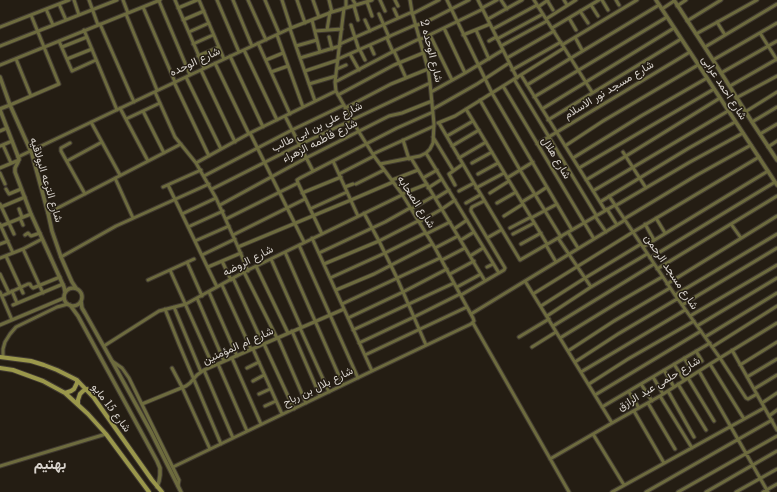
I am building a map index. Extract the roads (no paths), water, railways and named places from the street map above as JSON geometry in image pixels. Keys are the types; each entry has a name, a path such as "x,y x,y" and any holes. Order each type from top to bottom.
{"main road":[{"name":"شارع 15 مايو","path":"1,357 31,361 57,370 77,380 94,398 162,492"},
{"name":"شارع 15 مايو","path":"0,368 13,370 43,380 65,393 78,404 106,434 149,492"},
{"path":"65,393 68,393 74,389 77,380"},
{"path":"78,404 79,396 87,389"}],"street":[{"path":"0,27 70,0"},
{"path":"74,0 79,15"},
{"path":"89,0 134,102"},
{"path":"104,0 106,4"},
{"path":"0,46 117,0"},
{"path":"123,0 160,103 175,137 201,170 223,211 241,253 246,272 306,403"},
{"path":"175,0 202,69 235,142"},
{"path":"178,8 198,0 224,59"},
{"path":"217,0 239,52"},
{"path":"233,0 252,46"},
{"path":"248,0 266,40"},
{"path":"265,0 303,107"},
{"path":"282,0 315,101"},
{"path":"297,0 305,23"},
{"path":"313,0 318,17"},
{"path":"327,30 331,12 329,0"},
{"path":"337,93 335,82 346,1 352,0 358,20"},
{"path":"380,0 385,11"},
{"path":"395,0 398,6"},
{"name":"شارع الوحده 2","path":"410,0 415,26 428,69 432,101 434,125 433,143 426,153"},
{"path":"300,58 332,49 355,37 439,0"},
{"path":"447,0 484,79 572,230"},
{"path":"305,72 338,60 432,19 469,0"},
{"path":"478,0 507,58 515,78 606,232"},
{"path":"335,82 394,51 457,22 498,0"},
{"path":"501,0 506,8"},
{"path":"488,19 522,0"},
{"path":"534,0 592,92"},
{"path":"493,29 548,0 554,10"},
{"path":"564,0 567,5"},
{"path":"431,92 478,66 502,48 576,0"},
{"path":"507,58 599,0"},
{"path":"602,0 608,10"},
{"path":"616,0 619,5"},
{"path":"302,193 340,176 374,155 403,140 434,125 451,119 521,75 562,45 637,0"},
{"name":"شارع احمد عرابى","path":"656,0 776,183"},
{"path":"527,85 582,50 674,0"},
{"name":"شارع احمد عرابى","path":"674,0 777,160"},
{"path":"677,6 686,0"},
{"path":"687,21 721,0"},
{"path":"696,34 757,0"},
{"path":"0,65 157,1 188,76 221,149"},
{"path":"369,1 372,16"},
{"name":"شارع الوحده","path":"0,168 91,122 291,28 331,12 369,1"},
{"path":"59,4 66,20"},
{"path":"591,4 598,16"},
{"path":"705,47 777,4"},
{"path":"143,7 209,156"},
{"path":"46,9 53,25"},
{"path":"394,9 398,18"},
{"path":"183,20 204,11"},
{"path":"580,11 588,23"},
{"path":"379,14 406,78"},
{"path":"489,41 543,14"},
{"path":"0,110 59,84 31,15"},
{"path":"534,96 667,17"},
{"path":"569,18 576,30"},
{"path":"312,20 320,52"},
{"path":"365,20 370,31"},
{"path":"717,22 725,35"},
{"path":"713,60 777,22"},
{"path":"188,32 209,23"},
{"path":"463,35 490,24"},
{"path":"351,25 359,50 366,60"},
{"path":"444,28 465,73"},
{"path":"542,109 674,28"},
{"path":"315,31 342,29"},
{"path":"84,30 119,109 126,119 148,161"},
{"path":"476,30 488,59"},
{"path":"730,86 777,59 760,33"},
{"path":"430,34 452,80"},
{"path":"193,44 214,35"},
{"path":"62,47 87,37"},
{"path":"575,37 582,50"},
{"path":"329,38 332,49"},
{"path":"548,120 681,39"},
{"path":"59,40 72,70 96,60"},
{"path":"296,46 317,40"},
{"path":"721,73 777,41"},
{"path":"258,43 290,114"},
{"path":"370,45 374,54"},
{"path":"512,70 562,45"},
{"path":"198,56 219,47"},
{"path":"67,59 92,49"},
{"path":"244,50 277,120"},
{"name":"شارع مسجد نور الاسلام","path":"537,144 690,52"},
{"path":"266,60 284,53"},
{"path":"196,163 315,101 337,93 399,62 423,53"},
{"path":"350,54 359,70"},
{"path":"230,56 263,127"},
{"path":"16,59 31,96"},
{"path":"216,63 304,242"},
{"path":"322,234 302,193 297,180 298,179 433,111 509,63"},
{"path":"337,70 346,65"},
{"path":"565,146 603,121 698,65"},
{"path":"271,72 288,66"},
{"path":"204,176 292,130 391,84 428,69"},
{"path":"521,75 600,202 617,225"},
{"path":"309,84 336,76"},
{"path":"736,98 777,76"},
{"name":"شارع الترعه البولاقيه","path":"0,77 30,152 52,231 61,256 76,288"},
{"path":"573,158 641,116 707,78"},
{"name":"شارع على بن ابى طالب","path":"212,189 299,145 430,83"},
{"name":"شارع هلال","path":"503,86 594,239"},
{"path":"579,168 714,89"},
{"path":"745,112 777,92"},
{"name":"شارع الصحابه","path":"337,93 358,132 402,194 435,248 473,318 474,321 472,324 569,492"},
{"path":"586,180 720,98"},
{"path":"480,100 545,210 569,254 591,287"},
{"name":"شارع فاطمه الزهراء","path":"220,205 306,158 389,116 402,113 432,101"},
{"path":"126,119 160,103"},
{"path":"752,122 777,107"},
{"path":"466,109 541,233 556,262"},
{"name":"شارع الترعه البولاقيه","path":"0,110 19,159 14,170 31,214 60,276 65,292"},
{"path":"143,111 164,153"},
{"path":"593,191 728,111"},
{"path":"285,116 313,171"},
{"path":"447,136 473,121"},
{"path":"91,122 120,175"},
{"path":"600,202 735,122"},
{"path":"439,123 480,195 520,260 743,133"},
{"path":"760,134 777,124"},
{"path":"0,131 7,128"},
{"path":"452,146 479,130"},
{"path":"433,137 453,170"},
{"path":"403,140 410,158 485,281"},
{"path":"11,163 2,145 12,141"},
{"path":"768,147 777,141"},
{"path":"67,161 102,142"},
{"path":"459,158 486,142"},
{"path":"70,143 61,150 85,194"},
{"path":"48,213 181,144"},
{"path":"471,314 606,232 624,219 697,175 751,145"},
{"path":"472,163 492,152"},
{"path":"623,152 646,188"},
{"path":"380,164 420,156 426,153 499,273"},
{"path":"533,294 645,224 759,157"},
{"path":"333,161 358,216"},
{"path":"490,193 532,162"},
{"path":"478,174 498,163"},
{"path":"455,185 449,174 462,164"},
{"path":"163,187 201,170"},
{"path":"345,187 355,184 384,170"},
{"path":"238,247 351,200 418,170"},
{"path":"423,178 437,170"},
{"path":"541,306 585,278 642,245 654,240 768,171"},
{"path":"476,188 504,172"},
{"path":"0,173 5,184"},
{"path":"115,178 133,218"},
{"name":"شارع الروضه","path":"104,346 159,310 186,304 256,266 402,194 428,186 442,179"},
{"path":"226,219 298,183"},
{"path":"460,192 474,183"},
{"path":"650,258 776,183"},
{"path":"61,256 116,226 209,184"},
{"path":"168,185 217,287"},
{"path":"504,216 547,187"},
{"path":"6,189 10,194 21,189"},
{"path":"319,253 449,190"},
{"path":"310,209 347,192"},
{"path":"497,203 516,192"},
{"path":"466,203 480,195"},
{"name":"شارع مسجد الرحمن","path":"609,196 674,295 710,343 746,398 748,399 756,394"},
{"path":"657,269 777,196"},
{"path":"14,234 1,207 25,197"},
{"path":"182,214 216,198"},
{"path":"233,234 305,199"},
{"path":"324,264 379,241 442,209 455,200"},
{"path":"359,343 460,295 504,270 505,267 470,209 484,200"},
{"path":"510,228 557,204"},
{"path":"19,209 23,225"},
{"path":"188,227 223,211"},
{"path":"364,213 391,265 426,345"},
{"path":"13,253 0,225 31,214"},
{"path":"667,284 777,216"},
{"path":"656,218 665,233"},
{"path":"454,229 467,220"},
{"path":"330,278 450,222"},
{"path":"513,234 534,223"},
{"path":"645,224 654,240"},
{"path":"731,224 741,238"},
{"path":"195,242 229,226"},
{"path":"487,238 501,230"},
{"path":"461,240 474,232"},
{"path":"568,232 578,248"},
{"path":"25,235 28,233 31,236 40,233"},
{"path":"521,244 541,233"},
{"path":"674,295 777,234"},
{"path":"435,248 458,236"},
{"path":"312,238 372,371"},
{"path":"0,258 23,249 42,239"},
{"path":"202,255 235,239"},
{"path":"0,244 8,241"},
{"path":"336,290 391,265 432,244"},
{"path":"299,245 358,378"},
{"path":"342,304 465,248"},
{"path":"470,256 484,248"},
{"path":"682,305 777,248"},
{"path":"23,249 43,293"},
{"path":"285,252 343,385"},
{"path":"208,267 241,253"},
{"path":"519,337 591,287 647,254"},
{"path":"6,256 23,292"},
{"path":"148,280 194,259"},
{"path":"271,259 329,392"},
{"path":"222,261 264,344 294,409"},
{"path":"186,262 202,296"},
{"path":"450,274 474,262"},
{"path":"487,267 493,264"},
{"path":"553,326 654,264"},
{"path":"690,316 777,265"},
{"path":"256,266 288,333"},
{"path":"348,318 447,269"},
{"path":"170,270 213,366"},
{"path":"30,275 34,273"},
{"path":"0,274 17,303"},
{"path":"457,287 481,274"},
{"path":"12,320 1,296 29,284 33,288 60,276"},
{"path":"560,338 616,303 662,277"},
{"path":"697,326 777,278"},
{"path":"525,281 612,423"},
{"path":"353,330 454,283"},
{"path":"13,305 63,284"},
{"path":"222,284 282,414"},
{"path":"157,487 160,481 159,464 78,316 66,302 64,298 65,292 70,288 80,290 82,294 81,301 84,314 104,346 151,432 181,492"},
{"path":"568,351 614,321 670,288"},
{"path":"209,292 237,356"},
{"path":"705,337 776,294"},
{"path":"0,325 64,298"},
{"path":"197,298 224,361"},
{"path":"575,362 618,334 677,299"},
{"path":"69,305 76,305 81,301"},
{"name":"شارع 15 مايو","path":"1,357 5,342 16,327 57,307 69,305"},
{"path":"712,347 777,306"},
{"path":"174,307 233,438"},
{"path":"365,355 467,307"},
{"path":"165,308 178,344 221,444"},
{"name":"شارع ام المؤمنين","path":"142,404 190,383 202,371 344,309"},
{"path":"581,372 685,310"},
{"path":"588,384 694,321"},
{"name":"شارع حلمى عبد الرازق","path":"550,459 652,401 777,323"},
{"name":"شارع بلال بن رباح","path":"173,467 472,324"},
{"path":"595,395 701,331"},
{"path":"292,332 320,396"},
{"path":"532,346 556,332"},
{"path":"740,365 777,342"},
{"path":"602,407 710,343"},
{"path":"732,350 777,429"},
{"path":"696,351 702,361"},
{"path":"232,358 261,424"},
{"path":"684,358 690,367"},
{"path":"747,377 777,359"},
{"path":"112,361 119,365 127,374 179,480 178,486"},
{"path":"247,368 259,362"},
{"path":"218,364 247,431"},
{"path":"674,364 684,380"},
{"path":"710,364 744,419"},
{"path":"172,368 210,449"},
{"path":"664,370 674,387"},
{"path":"699,371 768,491"},
{"path":"253,381 264,375"},
{"path":"754,389 777,375"},
{"path":"653,377 692,448"},
{"path":"688,378 714,421"},
{"path":"641,384 652,401"},
{"path":"678,384 706,430"},
{"path":"259,394 270,389"},
{"path":"668,391 694,437"},
{"path":"629,392 639,408"},
{"path":"762,402 777,393"},
{"path":"265,406 276,401"},
{"path":"648,403 675,449"},
{"path":"612,492 764,408"},
{"path":"769,416 777,410"},
{"path":"634,411 664,463"},
{"path":"646,492 772,420"},
{"path":"0,466 106,434"},
{"path":"592,434 624,485"},
{"path":"678,492 777,436"},
{"path":"706,492 777,451"},
{"path":"736,492 777,469"},
{"path":"763,492 768,491 777,484"}],"district":[{"name":"بهتيم","path":"50,465"}]}
